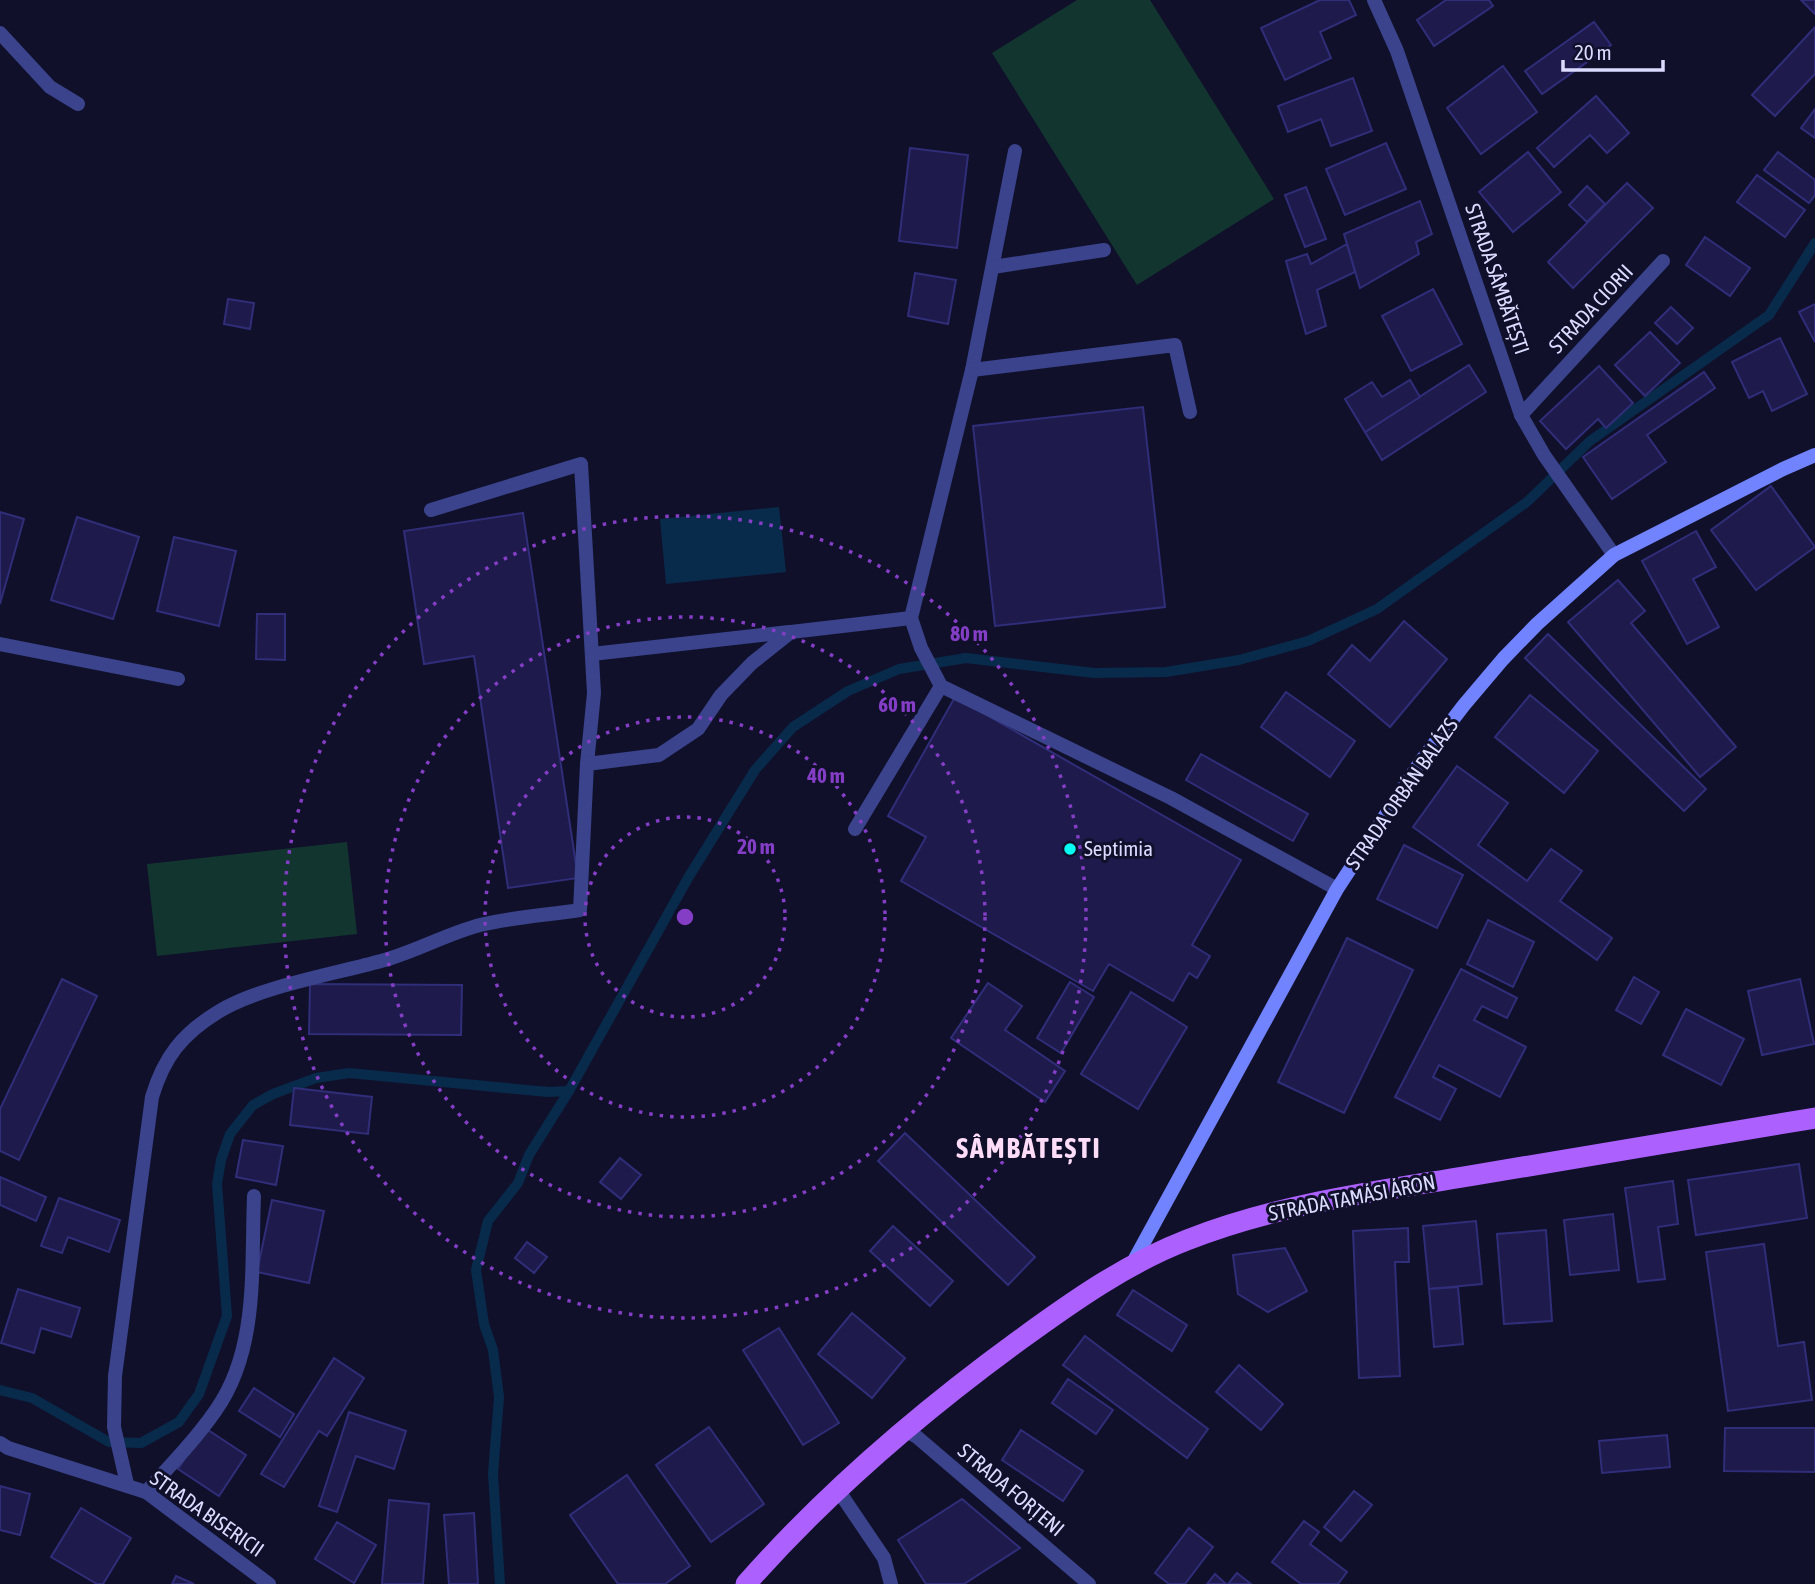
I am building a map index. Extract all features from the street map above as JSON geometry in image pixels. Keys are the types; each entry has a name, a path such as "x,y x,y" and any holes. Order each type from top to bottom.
{"main road":[{"name":"STRADA ORBÁN BALÁZS","path":"1130,1267 1337,890 1421,761 1464,705 1537,624 1614,555 1815,455"},
{"name":"STRADA TAMÁSI ÁRON","path":"905,1430 982,1367 1046,1321 1130,1267 1185,1240 1302,1204 1815,1118"},
{"path":"746,1584 838,1490 905,1430"}],"street":[{"name":"STRADA SÂMBĂTEȘTI","path":"1374,0 1397,51 1521,415 1544,455 1614,555"},
{"path":"0,33 50,87 78,104"},
{"path":"1015,151 972,370 911,618 921,648 939,684 1171,798 1337,890"},
{"path":"993,267 1104,250"},
{"name":"STRADA CIORII","path":"1521,415 1664,261"},
{"path":"972,370 1175,345 1190,412"},
{"path":"127,1484 120,1463 114,1427 117,1347 152,1097 159,1072 170,1055 191,1031 220,1010 265,992 404,955 480,925 580,910 587,764 594,693 581,464 431,510"},
{"path":"592,653 911,618"},
{"path":"587,764 659,755 698,729 720,695 752,663 791,632"},
{"path":"0,644 178,679"},
{"path":"855,829 939,684"},
{"path":"146,1492 216,1410 238,1367 249,1312 254,1196"},
{"name":"STRADA FORȚENI","path":"905,1430 917,1437 1089,1584"},
{"name":"STRADA BISERICII","path":"0,1443 8,1448 146,1492 269,1584"},
{"path":"838,1490 884,1558 891,1584"}],"green space":[{"path":"1077,0 1150,0 1274,199 1137,285 992,53"},
{"path":"347,842 357,934 157,956 147,864"}],"water":[{"path":"779,507 786,572 666,584 660,519"}],"building":[{"path":"1320,0 1349,0 1356,15 1320,32 1331,58 1285,80 1261,28"},
{"path":"1446,0 1489,0 1493,6 1434,46 1417,20"},
{"path":"1801,0 1815,0 1815,14"},
{"path":"1594,22 1611,45 1542,94 1525,71"},
{"path":"1815,27 1815,74 1775,116 1752,95"},
{"path":"1503,66 1537,112 1481,154 1447,108"},
{"path":"1353,78 1372,131 1331,146 1321,119 1288,132 1278,106"},
{"path":"1596,96 1629,133 1607,153 1590,135 1554,167 1537,148"},
{"path":"1815,109 1815,138 1801,128"},
{"path":"1386,143 1406,189 1345,215 1326,169"},
{"path":"910,148 968,155 957,248 899,241"},
{"path":"1528,152 1561,192 1513,232 1479,192"},
{"path":"1778,152 1815,180 1815,195 1809,203 1764,170"},
{"path":"1757,175 1805,210 1785,237 1737,202"},
{"path":"1627,183 1653,208 1573,288 1548,262"},
{"path":"1587,186 1605,204 1587,222 1569,205"},
{"path":"1306,187 1326,239 1305,247 1285,195"},
{"path":"1420,201 1432,234 1416,242 1419,254 1360,288 1344,234"},
{"path":"1705,237 1750,268 1730,296 1686,265"},
{"path":"1347,244 1355,272 1317,290 1326,326 1306,334 1286,261 1307,254 1311,264"},
{"path":"915,273 956,280 948,324 908,316"},
{"path":"1433,289 1462,344 1411,371 1382,316"},
{"path":"228,299 254,303 250,329 224,324"},
{"path":"1815,304 1815,342 1799,312"},
{"path":"1671,307 1693,328 1677,344 1655,323"},
{"path":"1650,332 1680,363 1645,396 1615,365"},
{"path":"1780,338 1807,394 1772,411 1763,391 1749,398 1732,362"},
{"path":"1469,365 1486,392 1382,460 1365,432"},
{"path":"1599,366 1633,403 1606,428 1598,419 1566,449 1540,421"},
{"path":"1704,372 1715,388 1647,435 1666,462 1612,499 1583,457"},
{"path":"1410,380 1420,397 1365,432 1345,399 1372,382 1382,397"},
{"path":"1143,407 1165,607 995,626 973,426"},
{"path":"1771,486 1815,547 1756,590 1711,530"},
{"path":"0,512 24,519 0,604"},
{"path":"523,513 578,878 508,888 474,656 424,664 404,531"},
{"path":"77,517 139,537 113,619 51,600"},
{"path":"1696,531 1716,567 1693,579 1719,627 1687,644 1642,561"},
{"path":"174,537 236,551 219,626 157,611"},
{"path":"1618,580 1645,611 1631,623 1736,747 1700,777 1568,622"},
{"path":"257,614 285,614 285,660 256,659"},
{"path":"1404,621 1447,659 1390,727 1328,674 1352,645 1370,661"},
{"path":"1548,634 1706,789 1684,811 1525,658"},
{"path":"1286,692 1355,741 1330,777 1261,727"},
{"path":"1530,695 1598,751 1564,793 1495,737"},
{"name":"Septimia","path":"955,697 1241,860 1192,945 1210,956 1197,978 1189,973 1173,1001 1109,964 1093,991 901,881 926,837 888,816"},
{"path":"1201,754 1308,814 1293,841 1186,780"},
{"path":"1457,766 1508,803 1478,845 1527,881 1551,849 1582,871 1560,901 1612,938 1597,960 1413,827"},
{"path":"1404,845 1463,875 1437,928 1377,899"},
{"path":"1488,920 1534,942 1513,987 1467,964"},
{"path":"1347,938 1413,970 1344,1113 1278,1082"},
{"path":"1461,969 1517,998 1507,1018 1482,1006 1474,1020 1526,1047 1500,1097 1439,1065 1433,1077 1456,1089 1440,1120 1395,1097"},
{"path":"1634,977 1659,992 1641,1024 1616,1010"},
{"path":"62,979 97,996 19,1160 0,1151 0,1109"},
{"path":"1800,979 1814,1044 1762,1055 1748,991"},
{"path":"1070,982 1094,997 1061,1053 1037,1038"},
{"path":"988,983 1022,1006 1005,1030 1065,1071 1045,1102 951,1038"},
{"path":"310,984 462,985 461,1035 309,1034"},
{"path":"1131,992 1187,1027 1138,1109 1081,1074"},
{"path":"1686,1009 1744,1039 1721,1085 1663,1055"},
{"path":"294,1088 372,1097 368,1134 290,1125"},
{"path":"905,1133 1035,1257 1008,1285 878,1161"},
{"path":"243,1140 283,1146 276,1185 236,1177"},
{"path":"620,1158 641,1175 621,1199 600,1182"},
{"path":"1799,1164 1807,1218 1696,1235 1688,1180"},
{"path":"0,1177 46,1197 36,1221 0,1205"},
{"path":"1673,1181 1678,1224 1658,1227 1665,1279 1638,1282 1625,1188"},
{"path":"59,1198 120,1220 109,1252 68,1237 62,1253 41,1246"},
{"path":"272,1200 324,1211 309,1283 257,1272"},
{"path":"1613,1214 1619,1270 1570,1275 1564,1220"},
{"path":"1476,1221 1482,1284 1429,1289 1423,1226"},
{"path":"893,1226 953,1281 930,1306 870,1251"},
{"path":"1408,1228 1409,1262 1395,1262 1400,1376 1359,1378 1353,1231"},
{"path":"1546,1230 1552,1321 1504,1324 1497,1234"},
{"path":"527,1242 547,1257 534,1273 515,1258"},
{"path":"1764,1244 1778,1346 1804,1342 1812,1400 1728,1411 1706,1252"},
{"path":"1285,1248 1307,1291 1268,1312 1238,1294 1233,1255"},
{"path":"1458,1287 1463,1344 1434,1347 1429,1289"},
{"path":"18,1289 80,1308 71,1337 41,1328 34,1353 1,1343"},
{"path":"1133,1290 1187,1325 1172,1351 1117,1315"},
{"path":"852,1313 905,1358 872,1398 818,1354"},
{"path":"779,1328 839,1423 803,1445 743,1350"},
{"path":"1085,1336 1208,1429 1187,1458 1063,1365"},
{"path":"334,1358 364,1378 327,1436 319,1431 284,1487 261,1474"},
{"path":"1239,1365 1283,1404 1261,1430 1216,1392"},
{"path":"1068,1379 1113,1410 1096,1434 1052,1403"},
{"path":"254,1388 294,1414 280,1437 239,1411"},
{"path":"349,1412 406,1431 394,1469 356,1456 337,1512 319,1506"},
{"path":"709,1427 764,1504 711,1542 656,1465"},
{"path":"205,1428 246,1455 219,1496 178,1469"},
{"path":"1725,1428 1815,1428 1815,1472 1724,1471"},
{"path":"1021,1430 1083,1471 1063,1501 1002,1460"},
{"path":"1667,1435 1670,1467 1602,1473 1599,1441"},
{"path":"627,1475 690,1566 665,1584 618,1584 570,1515"},
{"path":"0,1486 30,1494 20,1535 0,1530"},
{"path":"1354,1491 1372,1505 1341,1541 1324,1527"},
{"path":"962,1499 1020,1548 964,1584 926,1584 898,1540"},
{"path":"389,1500 429,1504 423,1584 382,1584"},
{"path":"81,1508 131,1538 103,1584 97,1584 51,1557"},
{"path":"474,1513 478,1584 449,1584 444,1515"},
{"path":"1304,1521 1319,1532 1310,1544 1347,1572 1338,1584 1301,1584 1272,1562"},
{"path":"337,1522 376,1545 354,1583 315,1559"},
{"path":"1189,1528 1213,1547 1185,1584 1169,1584 1155,1573"},
{"path":"1237,1573 1251,1584 1228,1584"},
{"path":"1215,1574 1226,1584 1207,1584"},
{"path":"176,1576 194,1584 172,1584"}],"waterway":[{"path":"500,1584 493,1474 499,1397 493,1350 484,1324 476,1270 488,1221 518,1183 529,1155 569,1091 688,878 755,770 793,727 848,691 899,669 966,658 1094,673 1166,672 1239,660 1308,641 1377,609 1527,502 1590,441 1769,315 1815,243"},
{"path":"0,1390 32,1398 109,1442 141,1443 179,1422 199,1394 227,1316 217,1184 221,1160 230,1134 253,1105 273,1094 316,1078 349,1073 548,1092 569,1091"}],"place":[{"name":"Septimia","path":"1070,849"}],"district":[{"name":"SÂMBĂTEȘTI","path":"1029,1148"}]}
